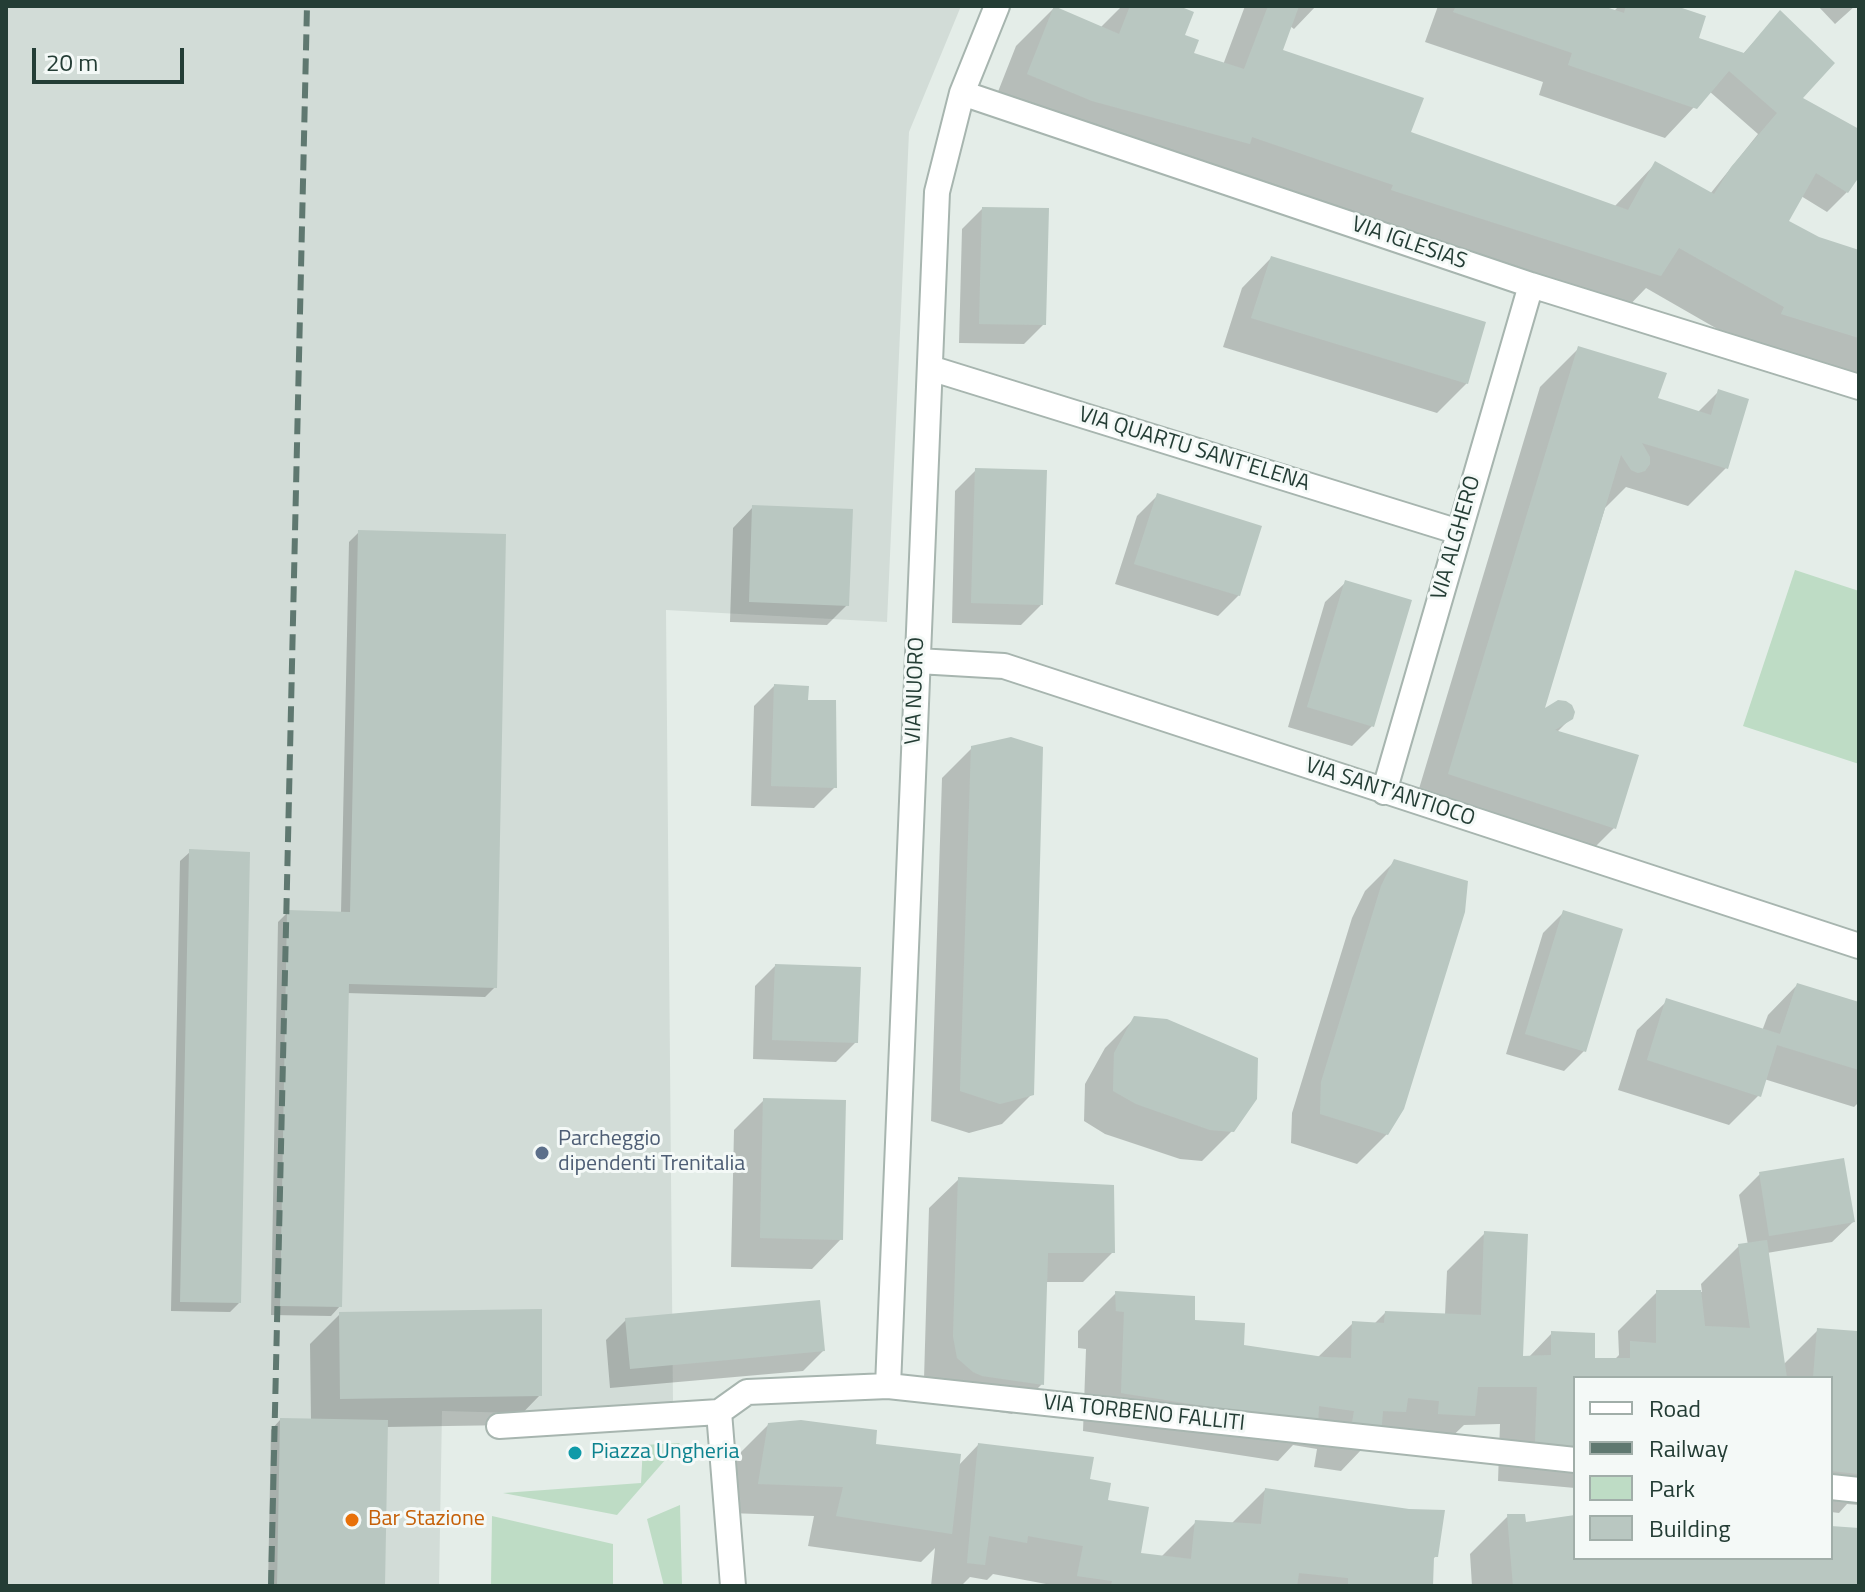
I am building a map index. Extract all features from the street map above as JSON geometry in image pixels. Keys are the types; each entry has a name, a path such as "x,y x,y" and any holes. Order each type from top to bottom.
{"street":[{"name":"VIA NUORO","path":"888,1386 937,192 962,93 997,6"},
{"name":"VIA IGLESIAS","path":"962,93 1531,285 1859,387"},
{"name":"VIA ALGHERO","path":"1384,792 1531,285"},
{"name":"VIA QUARTU SANT'ELENA","path":"930,368 1459,532"},
{"name":"VIA SANT'ANTIOCO","path":"918,661 1004,666 1859,946"},
{"name":"VIA TORBENO FALLITI","path":"719,1412 747,1392 888,1386 1573,1460"},
{"path":"499,1426 719,1412 733,1586"},
{"path":"1833,1487 1859,1490"}],"shaded area":[{"path":"6,6 961,6 909,132 887,622 666,610 673,1403 553,1414 442,1411 439,1586 6,1586"}],"green space":[{"path":"1795,570 1859,591 1859,764 1743,726"},
{"path":"680,1443 617,1515 503,1493 641,1483 643,1445"},
{"path":"680,1505 682,1586 664,1586 647,1519"},
{"path":"492,1516 613,1544 613,1586 491,1586"}],"building":[{"path":"1054,6 1119,34 1130,6 1179,6 1194,12 1185,35 1199,40 1194,53 1244,69 1268,6 1299,6 1283,50 1424,98 1411,132 1628,210 1655,161 1714,194 1731,167 1777,113 1729,71 1697,109 1568,65 1572,53 1453,12 1456,6 1603,6 1624,13 1626,6 1676,6 1706,16 1699,38 1744,53 1780,10 1835,63 1803,98 1859,129 1859,177 1848,193 1816,173 1789,221 1819,237 1859,250 1859,338 1781,314 1784,307 1679,248 1661,276 1391,190 1393,185 1252,137 1250,144 1092,101 1027,74"},
{"path":"982,207 1049,208 1046,325 979,324"},
{"path":"1271,256 1486,322 1468,384 1251,318"},
{"path":"1578,346 1667,373 1658,398 1711,415 1718,389 1749,399 1728,469 1642,443 1650,457 1650,464 1645,471 1638,473 1631,470 1621,455 1545,708 1558,700 1566,701 1575,712 1573,719 1555,730 1639,755 1616,829 1448,774"},
{"path":"975,468 1047,470 1043,605 971,603"},
{"path":"1157,493 1262,526 1240,596 1134,564"},
{"path":"752,505 853,509 849,606 749,602"},
{"path":"358,530 506,534 497,988 349,984 342,1307 280,1306 287,910 350,912"},
{"path":"1345,580 1412,600 1374,727 1307,707"},
{"path":"774,684 809,686 808,700 836,700 837,788 771,786"},
{"path":"1011,737 1043,747 1034,1095 1000,1104 960,1091 971,746"},
{"path":"189,849 250,852 241,1303 180,1302"},
{"path":"1394,859 1468,881 1465,912 1404,1109 1388,1135 1320,1114 1321,1082 1381,886"},
{"path":"1563,910 1623,929 1586,1052 1525,1034"},
{"path":"775,964 861,967 858,1043 772,1040"},
{"path":"1797,983 1859,1002 1859,1070 1777,1045 1761,1097 1647,1060 1666,998 1780,1034"},
{"path":"1134,1016 1167,1019 1258,1058 1257,1099 1234,1132 1210,1130 1136,1104 1113,1091 1114,1053"},
{"path":"763,1098 846,1100 843,1240 760,1238"},
{"path":"1844,1158 1855,1222 1769,1236 1759,1172"},
{"path":"958,1177 1114,1185 1115,1253 1048,1253 1044,1385 982,1376 957,1358 953,1336"},
{"path":"1484,1231 1528,1234 1523,1356 1551,1355 1551,1331 1595,1333 1595,1358 1630,1358 1630,1341 1656,1343 1656,1290 1701,1290 1705,1326 1750,1328 1738,1244 1767,1240 1787,1376 1573,1376 1573,1447 1535,1443 1537,1387 1478,1387 1475,1416 1438,1414 1439,1401 1408,1398 1406,1412 1383,1411 1381,1433 1351,1429 1354,1411 1319,1406 1318,1424 1121,1393 1124,1312 1116,1311 1115,1291 1195,1296 1195,1320 1245,1323 1244,1345 1324,1357 1351,1358 1352,1321 1384,1323 1385,1311 1481,1315"},
{"path":"820,1300 825,1351 630,1369 625,1318"},
{"path":"542,1309 542,1396 340,1399 339,1312"},
{"path":"1817,1328 1857,1331 1859,1474 1833,1471 1833,1376 1813,1376"},
{"path":"280,1418 388,1420 385,1586 277,1586"},
{"path":"801,1420 877,1430 876,1444 961,1454 952,1534 836,1516 843,1487 758,1484 768,1423"},
{"path":"978,1443 1094,1457 1090,1479 1111,1483 1108,1500 1149,1507 1141,1553 1191,1559 1195,1520 1261,1524 1265,1488 1409,1509 1445,1510 1438,1557 1434,1557 1433,1586 1348,1586 1348,1578 1299,1573 1297,1586 1111,1586 1112,1581 1077,1576 1083,1546 1028,1536 1027,1543 989,1536 985,1565 967,1563"},
{"path":"1507,1514 1525,1514 1526,1522 1573,1515 1573,1560 1833,1560 1833,1526 1859,1528 1859,1586 1513,1586"}],"railway":[{"path":"271,1586 307,6"}],"place":[{"name":"Parcheggio dipendenti Trenitalia","path":"542,1153"},
{"name":"Piazza Ungheria","path":"575,1453"},
{"name":"Bar Stazione","path":"352,1520"}]}
